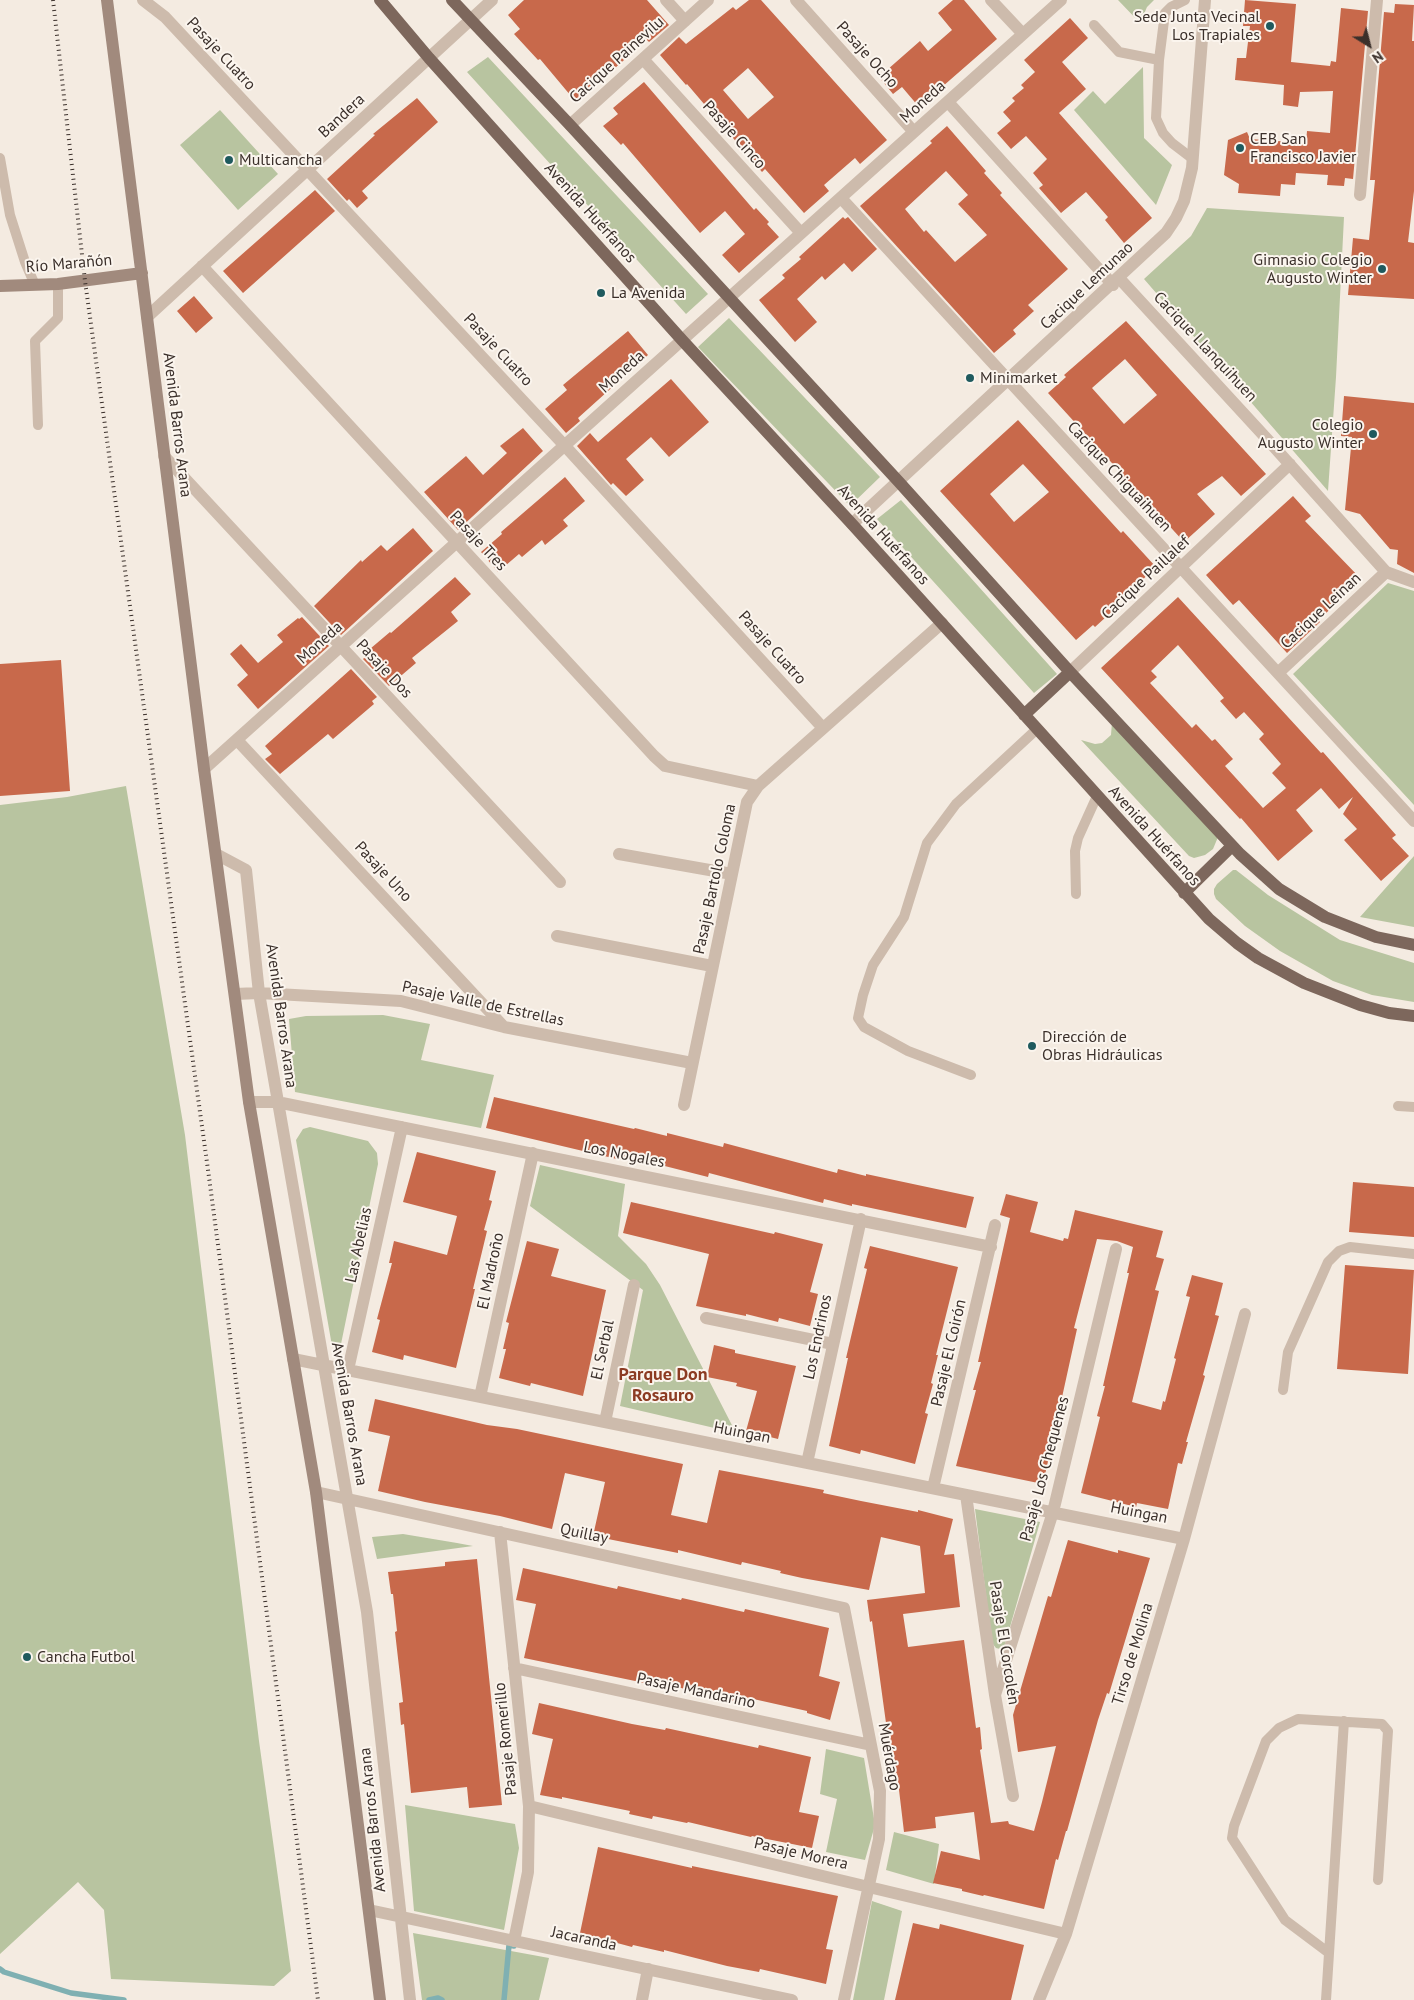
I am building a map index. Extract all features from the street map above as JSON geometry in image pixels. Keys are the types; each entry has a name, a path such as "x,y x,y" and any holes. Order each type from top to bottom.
{"main road":[{"name":"Avenida Barros Arana","path":"107,0 204,769 249,1102 316,1492 380,2000"},
{"path":"369,0 405,30"},
{"name":"Avenida Huérfanos","path":"380,0 429,58 682,340 942,623 1184,893 1222,932 1281,972 1332,995 1389,1013 1414,1016"},
{"path":"452,0 570,125 1070,672 1258,872 1279,889 1325,917 1376,937 1414,945"},
{"name":"Río Marañón","path":"0,286 58,284 142,273"},
{"name":"Cacique Paillalef","path":"1024,715 1070,672"},
{"path":"1184,893 1232,846"}],"street":[{"name":"Pasaje Cuatro","path":"143,0 165,17 565,446 823,728"},
{"name":"Bandera","path":"147,317 492,0"},
{"path":"666,0 685,21"},
{"name":"Cacique Painevilu","path":"570,125 708,0"},
{"name":"Pasaje Ocho","path":"796,0 914,132"},
{"path":"991,0 1023,34"},
{"name":"Moneda","path":"204,769 1061,0"},
{"name":"Cacique Lemunao","path":"852,524 1166,233 1176,218 1189,185 1193,159 1205,0"},
{"path":"1360,195 1377,0"},
{"name":"Pasaje Cinco","path":"643,59 801,233"},
{"name":"Cacique Llanquihuen","path":"948,102 1290,464 1386,572 1414,582"},
{"name":"Cacique Chiguaihuen","path":"841,198 1414,821"},
{"name":"Pasaje Tres","path":"202,266 665,766 758,786"},
{"name":"Pasaje Dos","path":"164,456 560,882"},
{"name":"Cacique Paillalef","path":"1070,672 1290,464"},
{"name":"Cacique Leinan","path":"1278,674 1386,572"},
{"name":"Pasaje Bartolo Coloma","path":"684,1105 747,802 758,786 942,623"},
{"name":"Pasaje Uno","path":"237,740 504,1027"},
{"name":"Avenida Barros Arana","path":"216,854 246,870 259,993 367,1612 410,2000"},
{"path":"619,854 732,874"},
{"path":"558,936 712,966"},
{"name":"Pasaje Valle de Estrellas","path":"235,994 259,993 401,1001 504,1027 692,1063"},
{"name":"Los Nogales","path":"249,1102 277,1102 861,1219 991,1247"},
{"name":"Las Abelias","path":"348,1370 402,1127"},
{"name":"El Madroño","path":"480,1397 533,1153"},
{"name":"Los Endrinos","path":"807,1462 861,1219"},
{"name":"Pasaje El Coirón","path":"933,1488 995,1225"},
{"name":"Pasaje Los Chequenes","path":"995,1695 1053,1512 1116,1249"},
{"name":"El Serbal","path":"605,1422 634,1285"},
{"name":"Tirso de Molina","path":"1038,2000 1066,1934 1184,1539 1245,1314"},
{"path":"706,1318 833,1344"},
{"name":"Huingan","path":"293,1359 1184,1539"},
{"name":"Quillay","path":"316,1492 844,1608"},
{"name":"Pasaje El Corcolén","path":"966,1495 995,1695 1013,1796"},
{"name":"Pasaje Romerillo","path":"500,1532 529,1806 528,1872 514,1941"},
{"name":"Muérdago","path":"844,1608 880,1791 879,1839 844,2000"},
{"name":"Pasaje Mandarino","path":"514,1668 871,1745"},
{"name":"Pasaje Morera","path":"529,1806 1066,1934"},
{"name":"Jacaranda","path":"369,1910 648,1969 766,1997 792,2000"},
{"path":"642,2000 648,1969"}],"lane":[{"path":"1185,0 1165,13 1159,60 1156,118 1172,143 1193,159"},
{"path":"1094,25 1119,52 1159,60"},
{"path":"0,158 10,215 25,262 35,285"},
{"path":"38,425 36,341 58,318 58,284"},
{"path":"971,1076 908,1051 864,1027 858,1018 873,965 904,917 927,843 956,804 1037,729"},
{"path":"1076,894 1075,851 1078,838 1097,796"},
{"path":"1398,1106 1414,1107"},
{"path":"1283,1390 1288,1352 1328,1262 1339,1251 1350,1247 1414,1254"},
{"path":"1329,1953 1290,1926 1232,1838 1231,1834 1266,1741 1272,1734 1298,1719 1382,1724 1388,1730 1378,1880"},
{"path":"1326,2000 1344,1721"}],"green space":[{"path":"1118,0 1154,0 1147,7 1140,23"},
{"path":"488,57 708,294 686,314 467,72"},
{"path":"1143,67 1144,138 1172,165 1156,205 1074,110 1093,91 1105,104"},
{"name":"Multicancha","path":"220,110 278,174 238,210 180,145"},
{"path":"1207,208 1344,217 1328,491 1144,279 1191,236"},
{"path":"729,318 880,477 850,506 698,347"},
{"path":"901,500 1057,674 1034,693 877,519"},
{"path":"1388,583 1414,591 1414,805 1293,674"},
{"path":"1112,722 1218,837 1213,849 1205,855 1194,858 1189,856 1081,740 1095,744 1102,743 1111,735"},
{"path":"126,786 185,1135 259,1741 291,1971 274,1986 111,1979 104,1910 78,1882 0,1954 0,805 67,797"},
{"path":"1414,856 1414,927 1360,917"},
{"path":"1233,870 1236,870 1268,895 1340,940 1414,963 1414,1002 1372,995 1333,981 1280,951 1245,926 1216,899 1214,894 1217,884"},
{"path":"383,1015 430,1024 421,1060 494,1075 481,1128 295,1092 289,1019 306,1016"},
{"path":"310,1127 368,1141 377,1153 378,1164 341,1344 336,1348 332,1346 296,1140 303,1129"},
{"name":"Parque Don Rosauro","path":"540,1165 625,1184 618,1236 646,1264 660,1285 736,1433 620,1406 643,1290 530,1206"},
{"path":"975,1509 1040,1522 1004,1648 1000,1649 996,1648 992,1643"},
{"path":"403,1534 473,1546 377,1559 372,1537"},
{"path":"826,1749 864,1758 875,1825 865,1860 826,1852 837,1799 820,1794"},
{"path":"405,1805 515,1824 519,1848 504,1930 414,1911"},
{"path":"894,1832 939,1844 934,1884 886,1870"},
{"path":"872,1901 902,1911 884,2000 853,2000"},
{"path":"413,1933 549,1958 539,2000 422,2000"}],"building":[{"path":"524,0 647,0 669,25 649,42 647,40 576,102 540,59 538,60 514,34 520,29 508,15"},
{"path":"749,0 761,0 887,140 860,164 855,158 824,185 829,191 804,213 765,169 762,172 660,55 679,37 686,44 733,7 736,10","holes":["748,68 774,97 748,119 723,90"]},
{"path":"953,0 964,0 997,39 919,107 902,87 893,94 879,77 920,41 928,51 952,30 938,13"},
{"path":"1245,0 1296,4 1291,62 1330,66 1331,61 1336,62 1341,8 1368,11 1353,179 1345,178 1344,186 1327,185 1328,175 1296,173 1295,185 1281,184 1280,196 1238,193 1239,184 1224,175 1228,140 1247,132 1250,139 1306,143 1307,131 1330,133 1333,91 1300,92 1298,107 1283,105 1284,85 1235,80 1237,58 1246,58 1250,26 1243,26"},
{"path":"1395,4 1414,5 1412,41 1414,41 1414,191 1408,242 1414,243 1414,299 1348,295 1353,238 1369,240 1375,180 1370,180 1384,12 1394,13"},
{"path":"1070,18 1088,38 1062,62 1086,89 1059,113 1152,218 1124,243 1105,220 1108,217 1086,192 1061,213 1039,188 1043,185 1033,173 1047,159 1026,136 1011,149 997,133 1011,121 1003,112 1015,101 1012,98 1024,88 1021,85 1035,72 1024,60"},
{"path":"644,82 754,210 756,208 769,222 767,224 779,237 739,273 722,255 745,234 725,211 700,233 623,143 621,145 603,126 618,114 613,108"},
{"path":"417,98 438,122 362,191 368,198 357,208 349,199 347,201 327,179 375,135 373,134"},
{"path":"947,126 986,171 984,173 1002,193 1000,195 1068,269 1028,305 1034,311 1013,330 1016,334 994,353 860,206 932,143 930,141","holes":["946,171 968,195 958,204 987,235 955,262 926,230 924,232 905,209"]},
{"path":"315,190 335,211 243,293 223,271"},
{"path":"843,217 845,219 848,217 877,249 852,272 844,263 825,280 822,276 797,299 817,322 795,342 759,300 785,278 782,275 801,259 799,257"},
{"path":"194,296 213,318 196,333 177,311"},
{"path":"1126,321 1266,474 1241,496 1222,476 1197,494 1215,514 1184,542 1048,393 1066,377 1064,375","holes":["1125,359 1157,395 1124,424 1092,388"]},
{"path":"628,331 648,355 578,418 580,421 566,433 545,409 567,390 563,385"},
{"path":"671,379 709,422 669,457 651,437 626,459 644,480 626,496 613,483 611,485 577,446 590,433 598,442"},
{"path":"1344,396 1414,403 1414,573 1397,564 1398,550 1390,549 1360,514 1345,510 1352,437 1341,436"},
{"path":"1018,420 1121,533 1123,531 1156,567 1095,627 1093,625 1076,640 940,491","holes":["1023,464 1049,492 1014,522 990,494"]},
{"path":"523,428 543,451 458,530 424,492 466,456 483,475 507,453 500,446"},
{"path":"565,477 585,501 563,520 568,526 545,545 542,540 522,557 519,554 498,572 481,552 502,534 501,532"},
{"path":"1293,496 1311,516 1305,521 1361,579 1287,653 1239,600 1233,605 1206,575"},
{"path":"413,528 433,551 341,635 314,606 361,560 362,562 381,545 387,551"},
{"path":"455,577 471,594 451,612 458,621 412,658 416,663 389,686 363,659 366,656 364,654"},
{"path":"1178,597 1321,753 1323,752 1396,835 1392,838 1409,856 1381,881 1344,840 1357,829 1343,814 1353,797 1339,809 1321,788 1296,810 1313,831 1278,861 1241,818 1101,668","holes":["1178,645 1224,698 1220,701 1236,719 1244,712 1264,734 1259,739 1281,764 1272,773 1286,788 1263,808 1225,766 1233,759 1215,739 1212,741 1196,724 1192,728 1150,683 1157,677 1151,671"]},
{"path":"302,617 329,646 258,709 237,685 248,675 230,654 241,644 258,663 283,642 277,635 298,618"},
{"path":"61,660 70,791 0,796 0,664"},
{"path":"351,669 377,697 372,701 374,704 333,739 328,734 280,774 265,759 272,754 265,746"},
{"path":"494,1097 667,1136 667,1133 723,1147 724,1143 837,1173 838,1169 974,1197 966,1228 824,1199 823,1203 709,1173 708,1177 649,1162 648,1164 622,1158 621,1160 486,1128"},
{"path":"417,1152 496,1171 489,1200 492,1201 484,1230 487,1231 456,1368 404,1355 403,1360 372,1352 380,1320 377,1319 392,1263 389,1263 394,1241 447,1255 457,1216 403,1202"},
{"path":"1353,1182 1414,1187 1414,1237 1349,1232"},
{"path":"1006,1194 1038,1202 1030,1232 1063,1241 1064,1238 1068,1239 1075,1210 1163,1231 1156,1257 1164,1259 1155,1290 1159,1291 1132,1402 1161,1410 1163,1401 1165,1402 1190,1297 1186,1296 1192,1275 1223,1283 1215,1315 1219,1316 1203,1375 1205,1376 1186,1442 1188,1442 1182,1464 1178,1463 1168,1509 1137,1503 1136,1507 1081,1493 1100,1417 1097,1416 1105,1386 1103,1386 1129,1273 1127,1273 1133,1247 1117,1241 1097,1239 1074,1328 1077,1329 1043,1484 956,1466 976,1390 973,1390 981,1362 978,1362 1010,1218 1000,1215"},
{"path":"631,1202 823,1244 810,1292 818,1294 810,1326 779,1318 778,1322 746,1314 746,1316 696,1306 709,1254 623,1233"},
{"path":"527,1241 559,1249 551,1276 606,1290 583,1396 531,1383 530,1386 499,1378 506,1349 503,1349 509,1323 506,1322"},
{"path":"870,1246 958,1267 936,1355 938,1355 931,1383 933,1384 925,1413 928,1414 915,1464 861,1450 860,1454 829,1446 848,1358 846,1358 867,1269 864,1268"},
{"path":"1345,1265 1414,1270 1408,1374 1337,1369"},
{"path":"714,1345 735,1350 735,1353 796,1366 778,1439 746,1431 757,1391 736,1386 737,1383 707,1377"},
{"path":"375,1399 487,1425 517,1429 683,1464 671,1515 707,1523 719,1470 824,1490 823,1493 918,1512 918,1510 953,1519 944,1555 954,1554 960,1607 903,1614 908,1647 964,1640 976,1728 980,1727 982,1749 980,1750 991,1823 1008,1821 1009,1824 1034,1831 1042,1802 1056,1746 1018,1752 1013,1715 1048,1596 1051,1597 1068,1540 1118,1553 1118,1550 1150,1558 1109,1694 1107,1693 1098,1720 1058,1860 1056,1859 1044,1909 933,1883 941,1851 980,1860 974,1812 935,1817 936,1828 904,1832 897,1773 893,1774 872,1621 870,1622 867,1600 925,1593 920,1546 881,1537 869,1590 802,1578 742,1562 741,1565 678,1550 678,1553 593,1536 605,1482 565,1473 552,1529 500,1516 378,1491 390,1436 368,1431"},
{"path":"477,1559 502,1805 469,1808 467,1787 411,1793 404,1724 401,1725 399,1703 403,1702 395,1632 397,1631 393,1594 391,1594 388,1572 445,1566 445,1562"},
{"path":"523,1568 617,1589 618,1586 744,1612 745,1609 829,1628 819,1676 840,1682 830,1720 807,1713 807,1711 740,1696 738,1702 677,1687 676,1689 524,1658 536,1604 516,1600"},
{"path":"539,1703 632,1724 665,1730 666,1728 758,1748 759,1745 811,1757 799,1812 819,1816 812,1848 751,1837 688,1822 653,1816 652,1819 629,1814 630,1811 562,1797 562,1799 540,1795 553,1739 532,1734"},
{"path":"598,1847 692,1868 692,1866 838,1896 826,1949 833,1950 826,1984 760,1969 759,1972 727,1966 664,1950 664,1952 633,1945 632,1947 580,1933"},
{"path":"913,1923 939,1929 940,1924 1024,1945 1011,2000 895,2000"}],"waterway":[{"path":"504,2000 509,1945 514,1946"},
{"path":"0,1969 4,1972 71,1993 124,2000"},
{"path":"429,2000 438,1998 442,2000"}],"railway":[{"path":"53,0 85,281 209,1177 318,2000"}],"place":[{"name":"Sede Junta Vecinal Los Trapiales","path":"1270,26"},
{"name":"CEB San Francisco Javier","path":"1240,148"},
{"name":"Multicancha","path":"229,160"},
{"name":"Gimnasio Colegio Augusto Winter","path":"1382,269"},
{"name":"La Avenida","path":"601,293"},
{"name":"Minimarket","path":"970,378"},
{"name":"Colegio Augusto Winter","path":"1373,434"},
{"name":"Dirección de Obras Hidráulicas","path":"1032,1046"},
{"name":"Cancha Futbol","path":"27,1657"}],"district":[{"name":"Parque Don Rosauro","path":"663,1385"}]}
